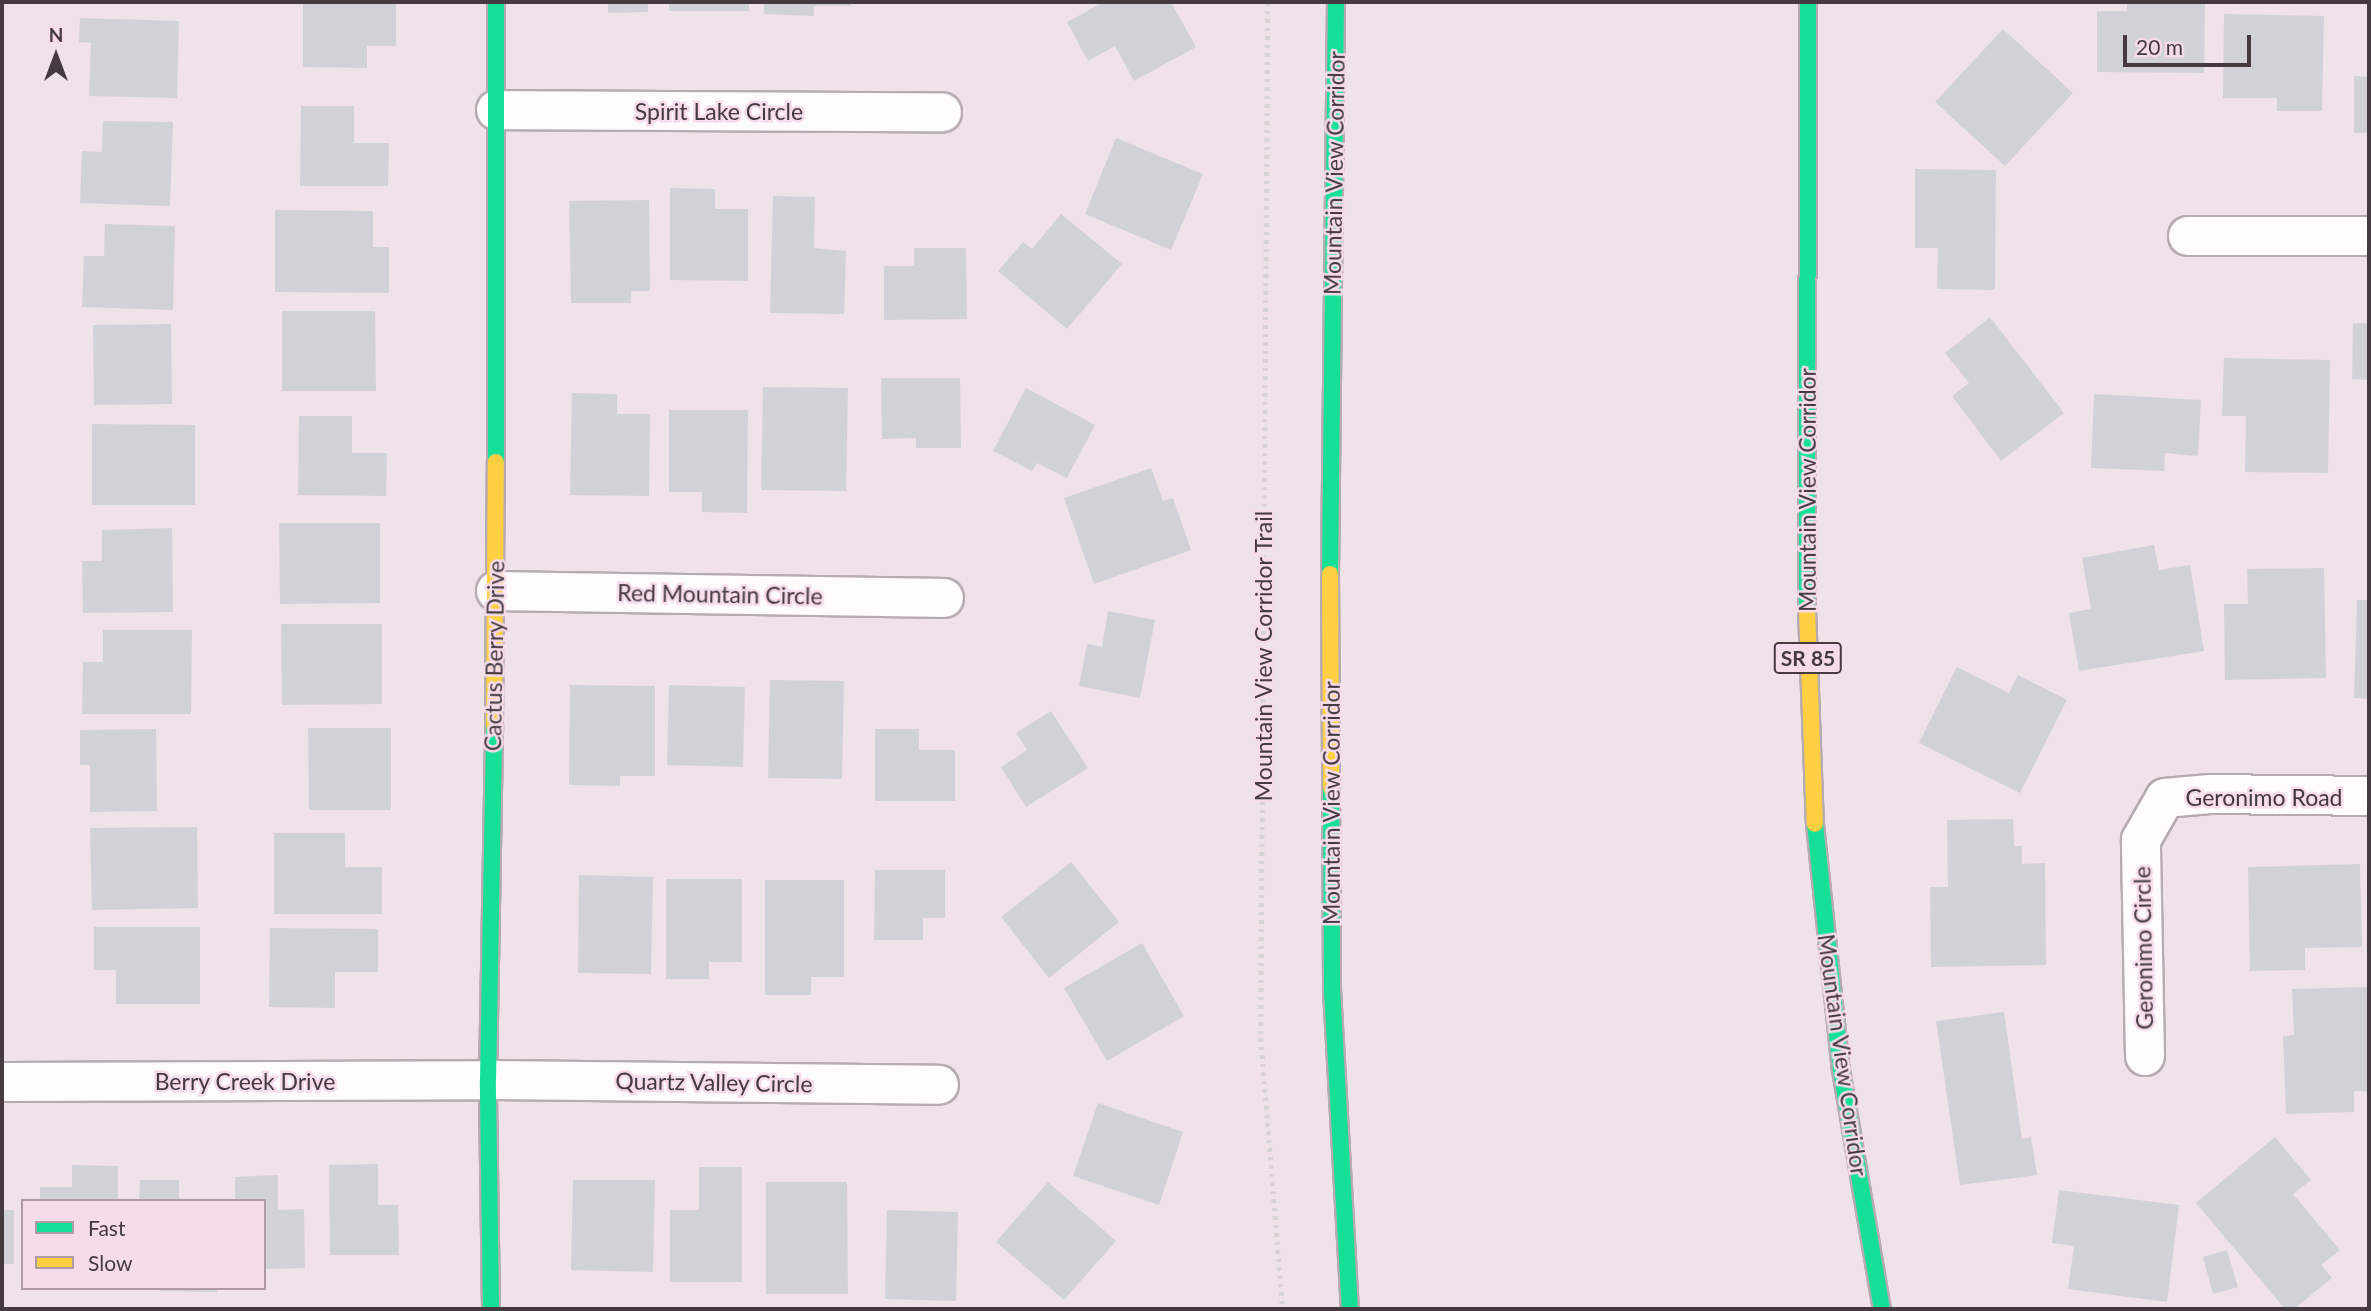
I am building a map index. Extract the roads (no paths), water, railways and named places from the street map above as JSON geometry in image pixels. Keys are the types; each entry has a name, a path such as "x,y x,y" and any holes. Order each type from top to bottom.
{"main road":[{"name":"Cactus Berry Drive","path":"491,1309 488,1080 496,591 496,2"},
{"name":"Mountain View Corridor","path":"1336,2 1330,585 1332,976 1350,1309"},
{"name":"Mountain View Corridor","path":"1808,2 1807,631 1814,810 1841,1070 1882,1309"}],"street":[{"name":"Spirit Lake Circle","path":"496,110 942,112"},
{"path":"2188,236 2369,236"},
{"name":"Red Mountain Circle","path":"496,591 944,598"},
{"name":"Geronimo Road","path":"2141,840 2165,798 2210,794 2369,796"},
{"name":"Geronimo Circle","path":"2141,840 2145,1056"},
{"name":"Berry Creek Drive","path":"2,1082 488,1080"},
{"name":"Quartz Valley Circle","path":"488,1080 939,1085"}]}
